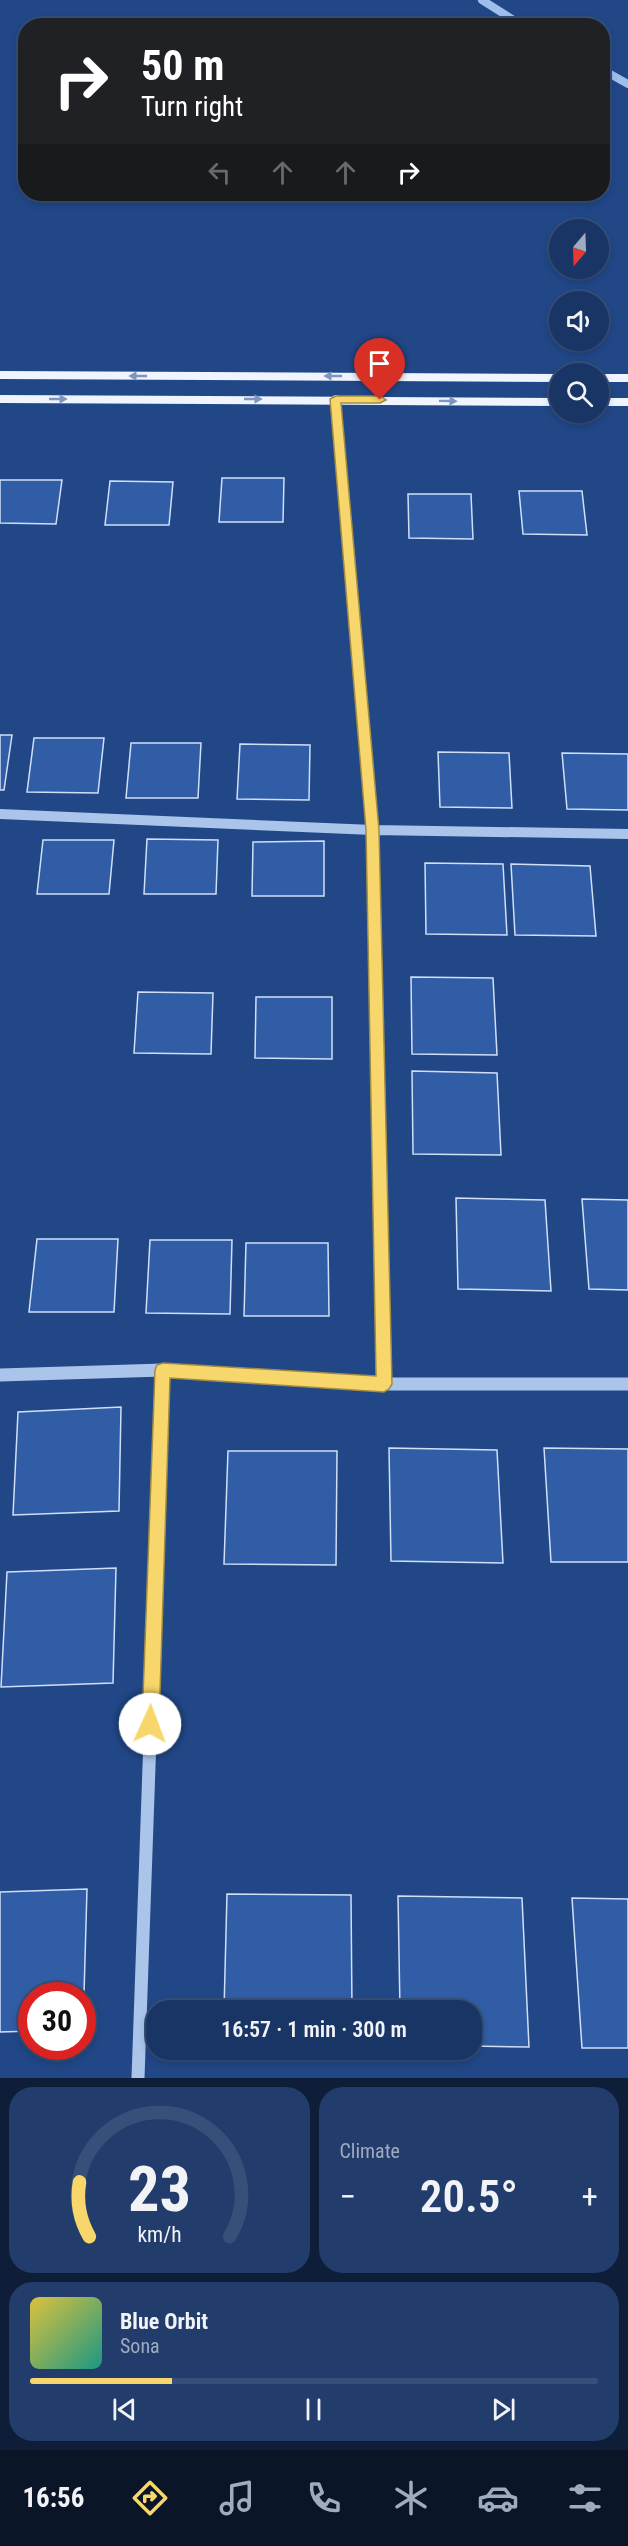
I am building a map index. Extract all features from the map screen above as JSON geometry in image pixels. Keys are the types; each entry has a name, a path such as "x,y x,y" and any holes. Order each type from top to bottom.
{"main road":[{"path":"0,375 549,378"},
{"path":"609,378 628,378"},
{"path":"0,399 549,402"},
{"path":"609,402 628,402"}],"street":[{"path":"336,399 373,830 384,1384"},
{"path":"0,814 373,830 628,834"},
{"path":"138,2078 163,1370"},
{"path":"0,1375 163,1370 384,1384 628,1384"}],"building":[{"path":"222,478 284,478 283,522 219,522"},
{"path":"0,480 62,480 56,524 0,523"},
{"path":"110,481 173,482 169,525 105,525"},
{"path":"519,491 582,491 587,535 523,534"},
{"path":"408,494 471,494 473,539 409,538"},
{"path":"0,735 12,735 4,790 0,790"},
{"path":"34,738 104,738 98,793 27,792"},
{"path":"131,743 201,743 198,798 126,798"},
{"path":"240,744 310,745 309,800 237,799"},
{"path":"438,752 509,753 512,808 440,807"},
{"path":"562,753 628,754 628,810 567,809"},
{"path":"147,839 218,840 216,894 144,894"},
{"path":"43,840 114,840 109,894 37,894"},
{"path":"324,841 324,896 252,896 253,842"},
{"path":"425,863 503,864 507,935 426,934"},
{"path":"511,864 590,866 596,936 515,935"},
{"path":"411,977 493,978 497,1055 412,1054"},
{"path":"138,992 213,993 211,1054 134,1053"},
{"path":"256,997 332,997 332,1059 255,1058"},
{"path":"412,1071 497,1073 501,1155 413,1154"},
{"path":"456,1198 545,1200 551,1291 458,1289"},
{"path":"582,1199 628,1200 628,1290 589,1289"},
{"path":"37,1239 118,1239 114,1312 29,1312"},
{"path":"150,1240 232,1240 230,1314 146,1313"},
{"path":"246,1243 328,1243 329,1316 244,1316"},
{"path":"121,1407 119,1511 13,1515 18,1412"},
{"path":"389,1448 497,1450 503,1563 391,1561"},
{"path":"544,1448 628,1449 628,1562 551,1562"},
{"path":"228,1451 337,1451 336,1565 224,1564"},
{"path":"116,1568 113,1683 1,1687 7,1572"},
{"path":"87,1889 84,1982 18,1982 18,2031 0,2032 0,1892"},
{"path":"227,1894 351,1895 352,2000 224,2000"},
{"path":"398,1896 522,1898 529,2047 482,2046 482,2000 400,2000"},
{"path":"572,1898 628,1899 628,2048 582,2048"}],"waterway":[{"path":"482,0 510,18"},
{"path":"610,74 628,84"}],"route":[{"path":"150,1724 163,1370 384,1384 373,830 336,399 380,400"}]}
